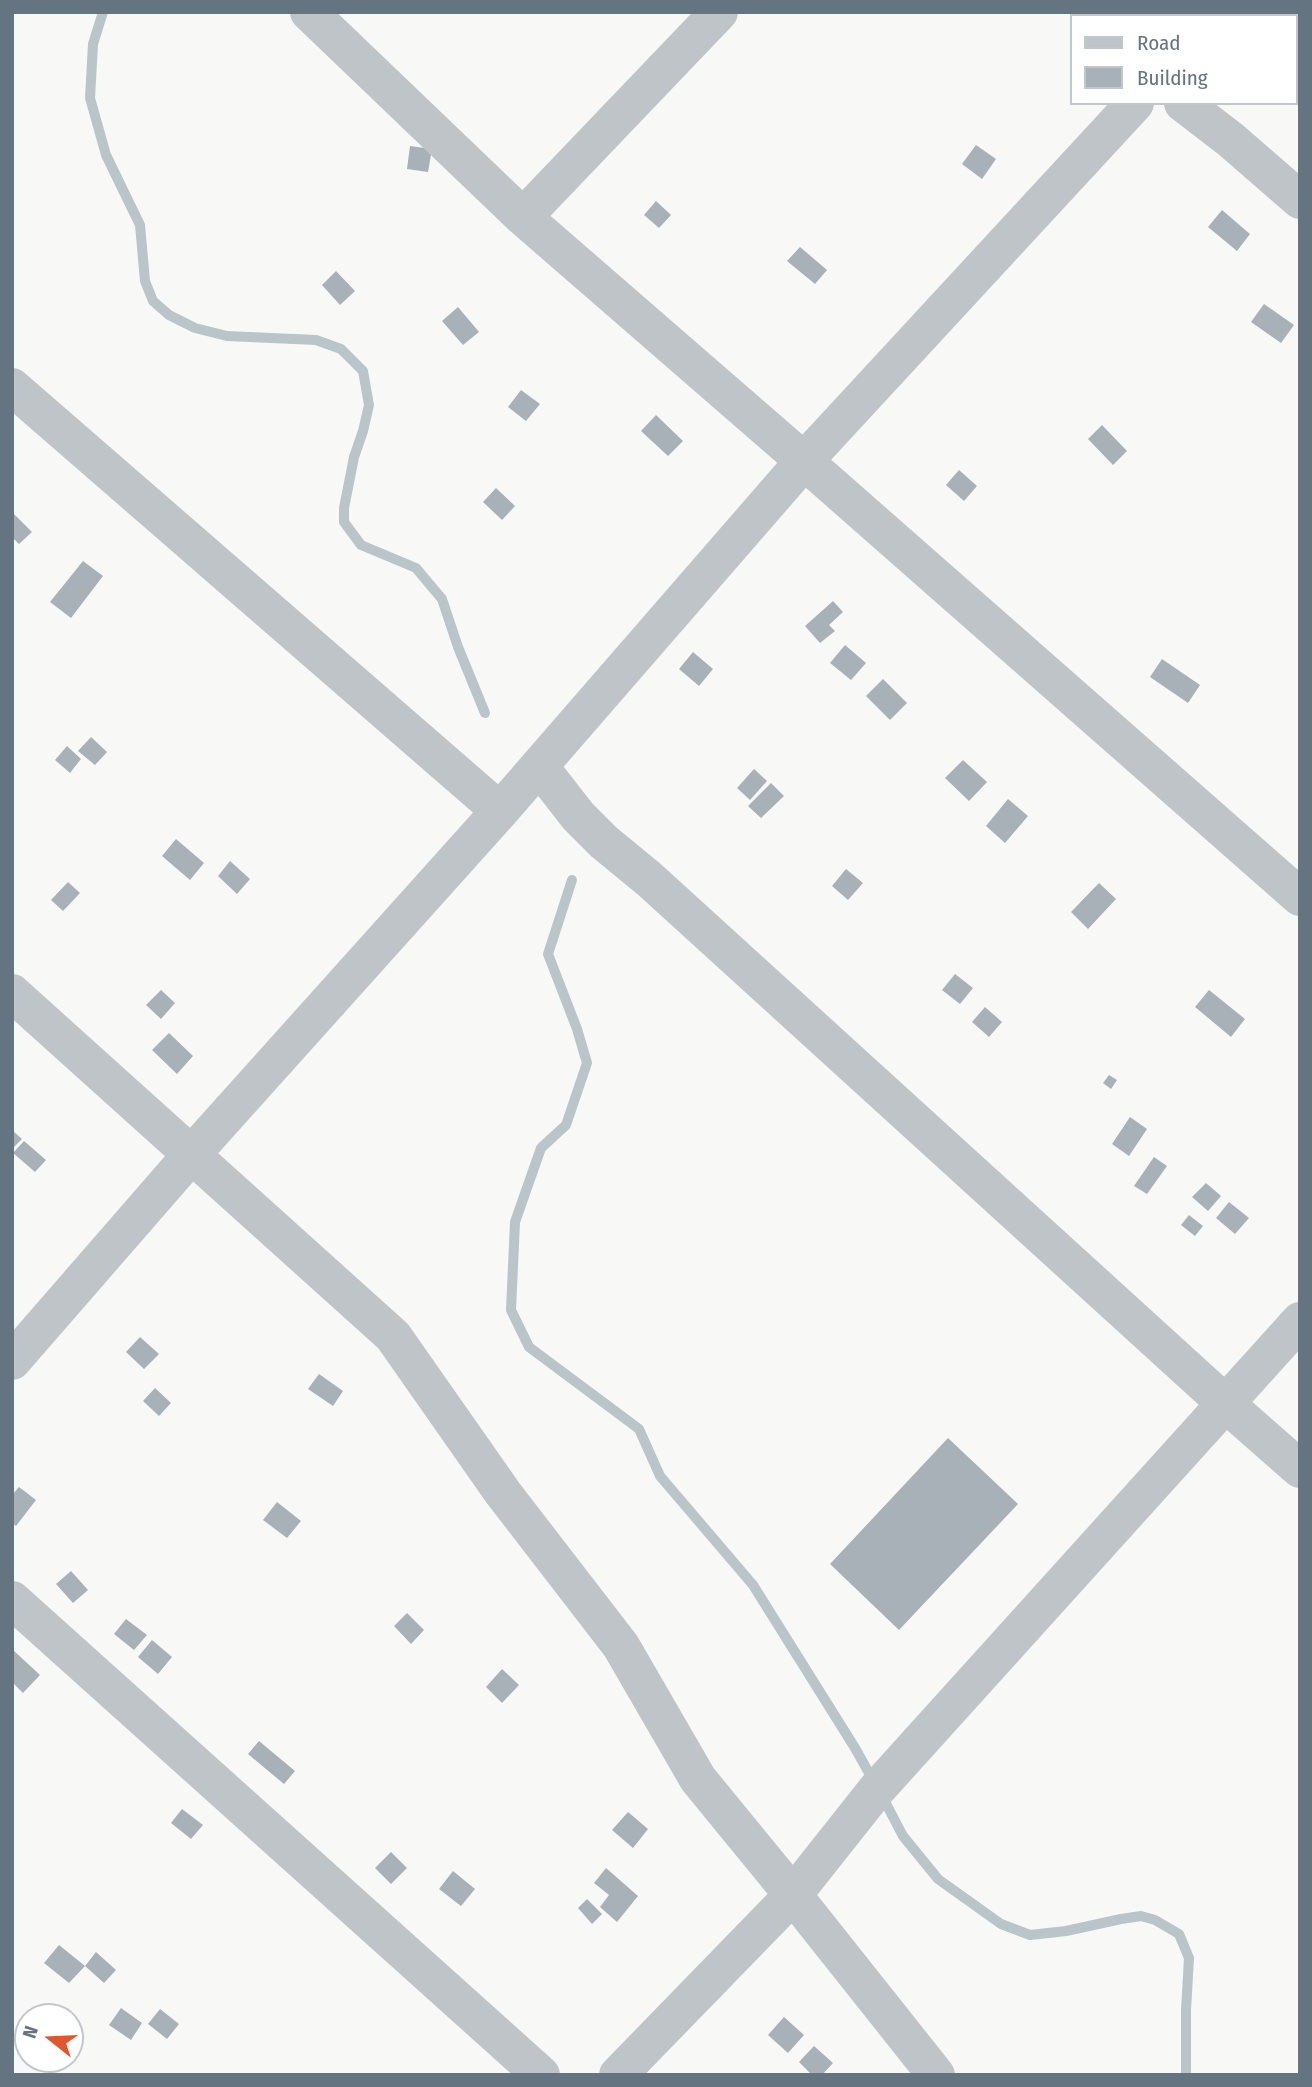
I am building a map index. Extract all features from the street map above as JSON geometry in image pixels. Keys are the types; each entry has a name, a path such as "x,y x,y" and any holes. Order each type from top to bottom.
{"street":[{"path":"309,12 523,217 1300,897"},
{"path":"523,217 719,12"},
{"path":"12,1360 192,1154 500,811 804,461 1133,105"},
{"path":"1186,105 1300,200"},
{"path":"12,387 500,811"},
{"path":"539,766 578,816 604,842 649,879 1300,1469"},
{"path":"12,993 393,1336 503,1493 621,1646 698,1779 936,2075"},
{"path":"618,2075 793,1895 877,1789 1300,1321"},
{"path":"12,1600 541,2075"}],"building":[{"path":"976,145 996,159 982,179 962,164"},
{"path":"410,146 432,149 428,172 407,169"},
{"path":"656,201 671,215 659,228 644,215"},
{"path":"1222,210 1250,234 1237,251 1208,227"},
{"path":"800,247 827,270 815,284 787,261"},
{"path":"336,271 355,291 340,305 322,285"},
{"path":"1264,304 1294,325 1281,343 1251,322"},
{"path":"458,307 479,332 463,345 442,321"},
{"path":"521,390 540,404 526,421 508,407"},
{"path":"656,415 683,441 668,456 641,431"},
{"path":"1102,425 1127,451 1113,465 1088,439"},
{"path":"959,470 977,486 964,501 946,485"},
{"path":"496,488 515,506 502,520 483,502"},
{"path":"14,514 32,532 19,544 12,537"},
{"path":"83,561 103,576 71,618 50,602"},
{"path":"833,601 843,612 829,625 835,631 820,643 805,626"},
{"path":"845,645 866,663 851,680 830,663"},
{"path":"693,652 713,669 699,686 679,669"},
{"path":"1162,659 1200,685 1188,703 1150,677"},
{"path":"883,679 907,703 890,720 866,696"},
{"path":"91,737 107,752 95,765 78,751"},
{"path":"67,746 81,759 70,773 55,760"},
{"path":"963,760 987,782 969,801 945,778"},
{"path":"754,769 767,781 750,800 737,788"},
{"path":"771,783 784,796 761,818 748,806"},
{"path":"1008,799 1028,816 1005,843 986,826"},
{"path":"176,839 204,863 190,880 162,856"},
{"path":"230,861 250,879 237,894 218,876"},
{"path":"846,869 863,883 848,900 832,886"},
{"path":"68,882 80,893 63,911 51,900"},
{"path":"1099,883 1116,899 1088,929 1071,912"},
{"path":"955,974 973,988 960,1004 942,990"},
{"path":"161,990 175,1003 161,1019 146,1005"},
{"path":"1209,990 1245,1019 1231,1037 1195,1007"},
{"path":"985,1007 1002,1022 989,1037 972,1022"},
{"path":"169,1033 193,1056 177,1074 152,1050"},
{"path":"1109,1075 1117,1080 1111,1089 1103,1083"},
{"path":"1130,1117 1147,1129 1129,1156 1112,1144"},
{"path":"12,1130 22,1139 12,1149"},
{"path":"24,1141 46,1160 35,1172 13,1153"},
{"path":"1154,1157 1167,1166 1147,1194 1134,1186"},
{"path":"1206,1183 1221,1196 1208,1211 1192,1197"},
{"path":"1229,1202 1249,1218 1235,1234 1216,1218"},
{"path":"1189,1215 1203,1226 1195,1236 1181,1225"},
{"path":"140,1337 159,1354 144,1369 126,1352"},
{"path":"319,1374 343,1391 333,1406 308,1389"},
{"path":"155,1388 171,1403 159,1416 143,1401"},
{"path":"948,1438 1018,1504 899,1630 830,1564"},
{"path":"19,1487 36,1500 16,1526 12,1523 12,1495"},
{"path":"277,1502 301,1521 287,1538 263,1520"},
{"path":"71,1571 88,1590 73,1603 56,1584"},
{"path":"407,1613 424,1630 411,1644 394,1626"},
{"path":"126,1619 147,1635 134,1650 114,1634"},
{"path":"152,1640 172,1657 158,1674 138,1657"},
{"path":"12,1649 40,1675 23,1693 12,1682"},
{"path":"502,1669 519,1685 502,1703 486,1687"},
{"path":"259,1741 295,1771 284,1784 248,1754"},
{"path":"182,1809 203,1825 191,1839 171,1823"},
{"path":"628,1812 648,1829 633,1848 612,1830"},
{"path":"391,1852 407,1868 391,1884 375,1868"},
{"path":"606,1868 638,1896 617,1922 600,1907 609,1895 594,1883"},
{"path":"453,1871 475,1889 461,1906 439,1889"},
{"path":"587,1899 602,1914 592,1924 578,1908"},
{"path":"59,1945 85,1966 69,1983 44,1963"},
{"path":"96,1952 116,1970 104,1983 85,1966"},
{"path":"121,2008 142,2023 131,2040 109,2025"},
{"path":"160,2009 179,2024 167,2039 148,2024"},
{"path":"784,2017 804,2035 788,2053 768,2035"},
{"path":"814,2046 833,2063 822,2075 812,2075 799,2062"}],"waterway":[{"path":"103,12 93,44 90,98 106,155 140,225 145,281 153,301 169,315 195,328 227,336 316,340 341,349 363,371 369,405 354,457 344,508 344,522 361,545 416,568 442,599 485,713"},
{"path":"572,880 548,954 587,1063 566,1125 541,1148 515,1222 511,1310 529,1347 639,1429 660,1476 753,1585 874,1782"},
{"path":"882,1796 903,1836 938,1879 1001,1924 1030,1935 1066,1931 1141,1916 1155,1920 1179,1934 1189,1958 1186,2075"}]}
